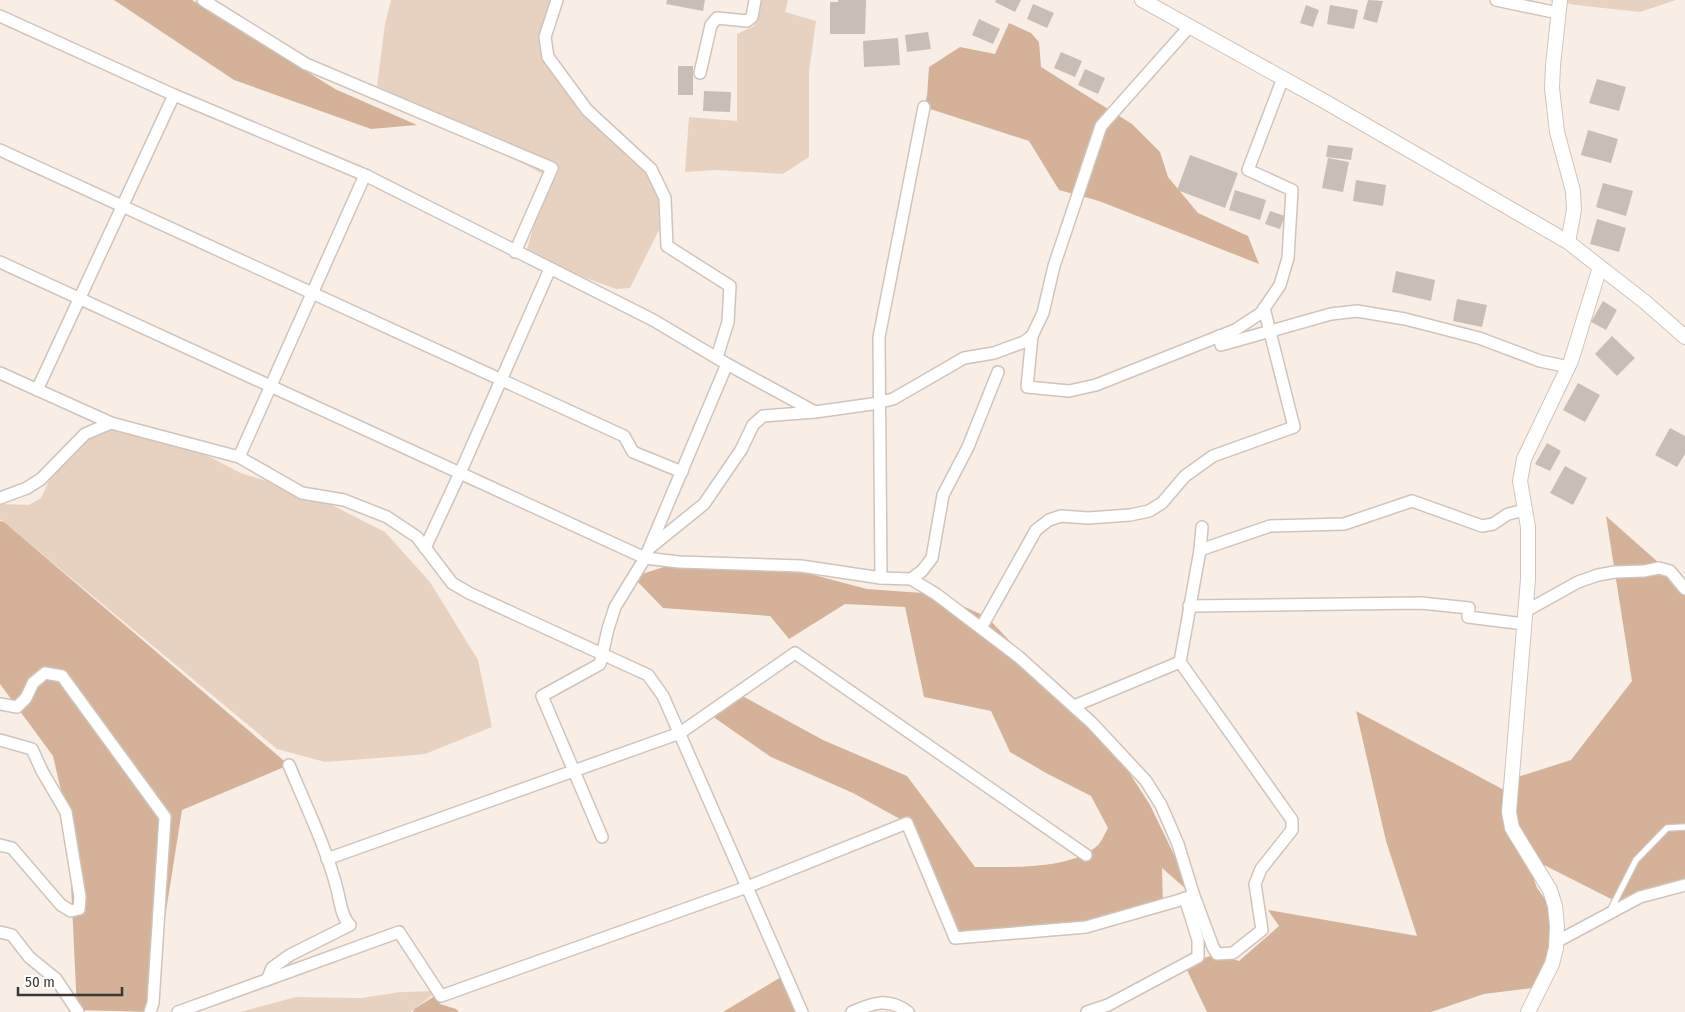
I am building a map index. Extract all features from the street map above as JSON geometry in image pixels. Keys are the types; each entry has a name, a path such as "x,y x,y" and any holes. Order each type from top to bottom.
{"street":[{"path":"203,0 306,64 552,168 515,252"},
{"path":"557,0 545,37 548,57 587,110 651,169 665,198 668,246 730,286 728,322 717,357"},
{"path":"700,73 711,25 717,18 747,21 752,17 756,0"},
{"path":"1142,0 1283,78 1568,242 1645,302 1685,337"},
{"path":"1496,0 1559,7 1552,65 1552,88 1557,132 1573,191 1574,210 1568,242"},
{"path":"0,16 174,94 364,175 653,320 727,364 815,412"},
{"path":"1190,26 1101,126 1054,266 1044,313 1032,336 1027,388 1069,391 1096,385 1235,330 1262,313 1280,285 1288,258 1292,190 1248,170 1283,78"},
{"path":"37,390 174,94"},
{"path":"881,578 879,337 924,107"},
{"path":"0,150 624,436 633,452 682,472"},
{"path":"239,456 313,294 364,175"},
{"path":"0,262 460,474 647,553 679,562 801,566 881,578 910,579 936,594 1018,657 1092,723 1146,781 1161,805 1178,844 1198,940 1198,956 1108,1005 1087,1012"},
{"path":"1528,1012 1552,964 1557,926 1550,890 1512,828 1509,812 1529,547 1520,481 1524,459 1568,367 1600,267"},
{"path":"426,548 550,269"},
{"path":"981,628 1036,530 1049,520 1061,516 1088,518 1130,515 1149,510 1162,503 1185,476 1213,456 1294,426 1264,308"},
{"path":"1218,336 1221,345 1331,314 1357,311 1405,319 1479,338 1540,361 1568,367"},
{"path":"647,553 704,504 741,450 753,425 763,416 815,412 893,399 964,358 994,353 1024,342 1032,336"},
{"path":"602,837 542,696 600,664 616,607 647,553 727,364"},
{"path":"910,579 922,571 932,558 943,495 968,448 998,372"},
{"path":"0,373 111,423 239,456 302,493 344,500 387,517 417,537 452,583 648,676 664,696 802,1012"},
{"path":"0,498 27,488 41,479 85,434 111,423"},
{"path":"1200,550 1270,526 1344,524 1412,501 1482,526 1493,524 1508,514 1525,510"},
{"path":"1189,897 1217,954 1233,953 1262,930 1255,884 1261,869 1292,830 1292,820 1180,662 1200,550 1202,527"},
{"path":"1189,606 1421,603 1469,608 1468,616 1525,617 1578,582 1598,575 1659,568 1670,571 1685,588"},
{"path":"327,859 680,734 795,653 1086,855"},
{"path":"1074,706 1180,662"},
{"path":"0,704 17,707 26,698 33,683 45,673 62,676 165,817 153,1003 150,1012"},
{"path":"0,740 32,749 66,812 80,897 78,908 72,911 61,905 12,848 0,845"},
{"path":"267,980 272,968 290,955 350,925 345,921 327,859 289,765"},
{"path":"178,1012 399,932 441,996 747,887 907,824 955,938 1086,927 1189,897"},
{"path":"1556,942 1640,897 1685,885"},
{"path":"0,932 12,935 29,957 56,979 78,1012"},
{"path":"852,1012 871,1004 887,1002 908,1012"}],"lane":[{"path":"1610,913 1636,860 1668,828 1685,827"}],"shaded area":[{"path":"114,0 192,0 335,89 417,125 371,129 234,80"},
{"path":"391,0 557,0 547,29 548,57 570,87 651,169 666,216 630,288 616,289 525,256 548,177 377,86 385,24"},
{"path":"762,0 788,0 785,12 816,21 809,72 809,157 783,174 716,170 685,172 689,117 737,121 737,34 754,26"},
{"path":"1548,0 1676,0 1640,12"},
{"path":"1009,23 1031,33 1039,42 1041,67 1132,124 1160,152 1168,177 1198,213 1248,236 1259,264 1099,201 1059,190 1029,141 924,107 927,96 929,67 960,47 995,54"},
{"path":"123,426 179,441 241,473 312,495 385,532 430,582 478,660 492,727 425,754 325,762 277,749 0,519 0,504 29,505 41,498 58,462 85,434"},
{"path":"1606,516 1685,586 1685,887 1621,904 1540,863 1520,840 1537,888 1556,914 1540,987 1484,994 1431,1012 1207,1012 1184,964 1217,954 1239,961 1279,926 1268,910 1417,936 1386,841 1356,711 1506,791 1511,779 1571,760 1632,681"},
{"path":"0,521 4,522 289,765 182,810 150,1012 77,1010 68,821 53,756 0,684"},
{"path":"679,562 776,565 867,589 936,594 987,617 1062,696 1109,741 1150,805 1194,896 1162,868 1163,905 1072,928 955,938 907,823 853,793 771,757 709,714 737,693 823,740 907,776 975,867 1022,867 1057,863 1087,853 1098,845 1108,828 1091,796 1010,752 991,711 924,697 905,607 845,604 789,639 770,616 663,608 633,577"},
{"path":"786,974 802,1012 723,1012"},
{"path":"438,991 410,1012 240,1012 296,997 361,998 401,992"},
{"path":"438,994 440,1004 456,1009 459,1012 413,1012 414,1009"}],"building":[{"path":"667,0 705,0 703,11 666,4"},
{"path":"838,0 866,0 865,34 830,34 830,2 838,2"},
{"path":"996,0 1021,0 1015,12 995,2"},
{"path":"1368,0 1383,1 1377,23 1363,19"},
{"path":"1033,4 1054,13 1047,28 1027,19"},
{"path":"1306,5 1319,10 1313,27 1300,23"},
{"path":"1330,5 1358,10 1354,29 1327,24"},
{"path":"979,19 1000,29 993,44 972,35"},
{"path":"928,32 931,49 907,52 905,35"},
{"path":"898,38 900,65 864,67 863,41"},
{"path":"1061,52 1082,61 1075,77 1054,68"},
{"path":"678,66 693,66 693,95 678,95"},
{"path":"1085,69 1105,78 1098,94 1078,85"},
{"path":"1597,79 1626,87 1619,111 1589,103"},
{"path":"704,91 731,92 730,112 703,111"},
{"path":"1588,130 1618,139 1611,163 1581,155"},
{"path":"1328,145 1353,148 1351,160 1326,157"},
{"path":"1190,155 1238,173 1225,208 1177,190"},
{"path":"1328,158 1349,162 1343,192 1322,188"},
{"path":"1356,180 1386,185 1383,206 1353,201"},
{"path":"1603,183 1633,191 1626,216 1596,207"},
{"path":"1235,190 1266,200 1260,220 1229,210"},
{"path":"1270,211 1285,216 1280,229 1265,224"},
{"path":"1597,219 1626,228 1619,252 1590,244"},
{"path":"1396,271 1435,280 1431,301 1392,292"},
{"path":"1457,299 1487,305 1482,327 1453,321"},
{"path":"1603,301 1617,310 1606,330 1591,322"},
{"path":"1612,336 1635,358 1617,376 1595,354"},
{"path":"1578,383 1600,395 1585,422 1563,410"},
{"path":"1670,428 1685,436 1685,454 1677,467 1655,455"},
{"path":"1547,443 1561,451 1550,471 1535,464"},
{"path":"1565,466 1587,478 1573,505 1550,493"}]}
